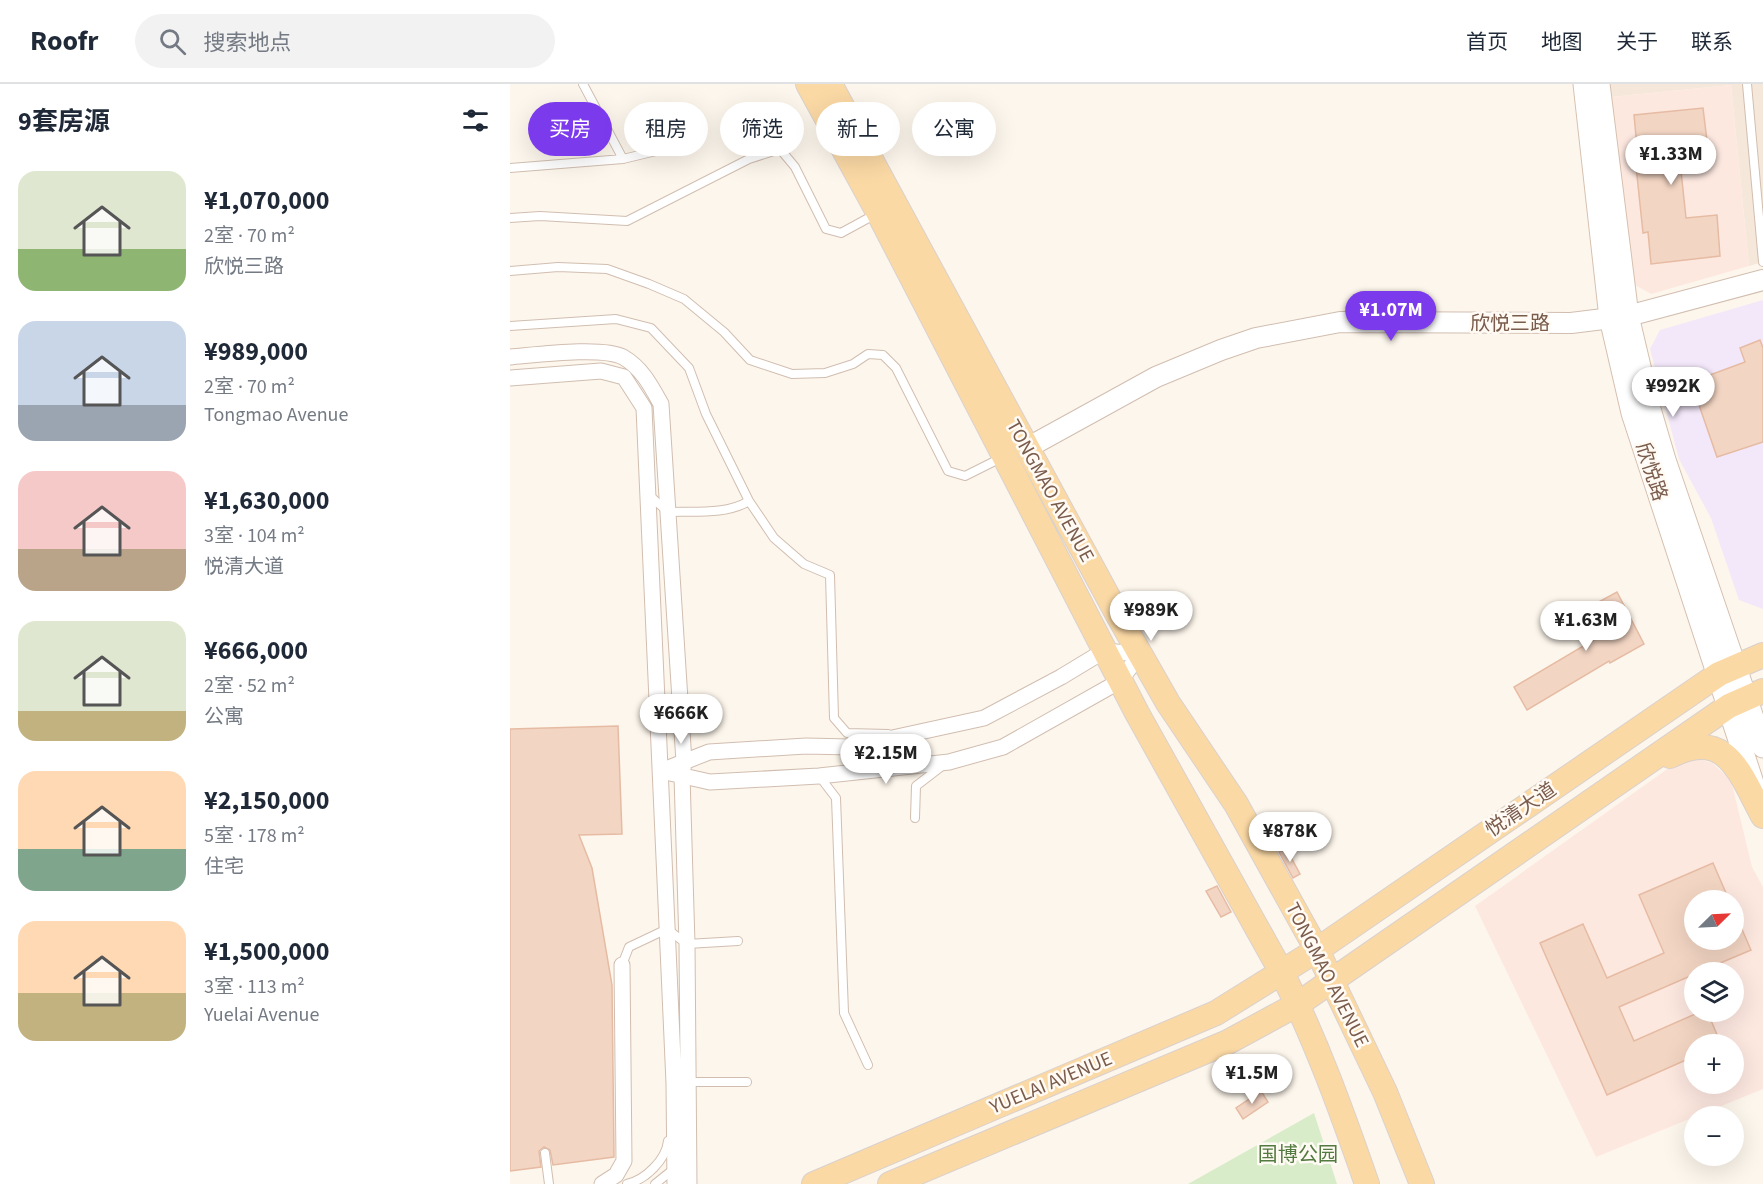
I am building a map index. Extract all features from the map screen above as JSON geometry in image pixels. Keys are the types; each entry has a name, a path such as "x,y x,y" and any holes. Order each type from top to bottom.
{"main road":[{"name":"TONGMAO AVENUE","path":"808,84 878,212 1104,651 1298,1004 1342,1112 1367,1184"},
{"name":"TONGMAO AVENUE","path":"830,84 1140,654 1168,703 1236,804 1317,950 1385,1092 1422,1184"},
{"name":"欣悦路","path":"1584,84 1619,317 1650,409 1727,670 1747,698 1763,747"},
{"name":"欣悦路","path":"1599,84 1619,317"},
{"name":"悦清大道","path":"1282,973 1727,670 1763,655"},
{"name":"欣悦路","path":"1747,698 1763,815"},
{"name":"悦清大道","path":"1298,1004 1624,778 1747,698"},
{"path":"1624,778 1674,753 1701,746 1711,747 1730,759 1763,815"},
{"name":"YUELAI AVENUE","path":"814,1184 1216,1013 1282,973"},
{"name":"YUELAI AVENUE","path":"890,1184 1228,1042 1298,1004"}],"street":[{"name":"欣悦三路","path":"1027,447 1156,377 1229,347 1299,328 1340,322 1538,325 1571,323 1619,317 1763,280"},
{"path":"510,357 592,351 622,356 646,376 662,404 683,769 687,944 675,1184"},
{"path":"510,378 601,371 624,377 645,408 667,929 681,1083 689,1130 689,1184"},
{"path":"661,771 683,769 709,752 806,746 851,747 984,718 1104,651 1140,654"},
{"path":"683,769 710,782 819,776 949,762 1003,747 1120,681 1140,654"},
{"path":"602,1184 616,1175 624,1161 622,964"}],"lane":[{"path":"583,84 623,159"},
{"path":"1747,84 1763,262"},
{"path":"510,218 540,216 627,221 749,159 780,149 795,167 826,229 841,232 878,212"},
{"path":"510,168 623,159 635,156"},
{"path":"510,271 558,267 608,269 684,299 724,332 750,360 792,374 825,373 853,364 868,354 883,355 896,368 948,471 965,476 1004,457"},
{"path":"510,326 616,319 651,328 689,368 706,414 749,501 774,538 804,564 830,575 834,718 847,733 916,734"},
{"path":"648,494 668,512 737,508 749,501"},
{"path":"915,818 916,786 949,762"},
{"path":"819,776 836,798 844,1013 868,1065"},
{"path":"622,964 629,947 667,929 687,944 738,941"},
{"path":"627,1184 648,1175 668,1148 681,1083 747,1082"},
{"path":"655,1184 675,1168 689,1130"},
{"path":"545,1153 549,1184"}],"shaded area":[{"path":"1609,84 1763,84 1763,262 1749,266 1731,85 1611,97"},
{"path":"1731,85 1749,266 1651,294 1635,285 1611,97"},
{"path":"1763,300 1763,609 1739,600 1711,518 1679,459 1650,349 1660,330"},
{"path":"1699,759 1712,763 1731,780 1752,867 1763,887 1763,1089 1721,1106 1684,1106 1684,1121 1596,1157 1475,906 1673,765 1685,760"}],"green space":[{"name":"国博公园","path":"1314,1113 1337,1184 1188,1184"}],"building":[{"path":"1703,108 1708,149 1679,152 1686,218 1717,215 1720,256 1651,264 1648,232 1643,233 1634,147 1637,147 1634,115"},
{"path":"1760,340 1763,348 1763,442 1717,457 1691,382 1745,362 1740,348"},
{"path":"1617,592 1644,644 1610,663 1609,661 1527,710 1514,687 1597,638 1582,611"},
{"path":"618,726 622,834 579,835 592,868 612,985 614,1157 553,1165 550,1150 544,1147 539,1151 541,1167 510,1171 510,729"},
{"path":"1286,848 1300,874 1293,878 1279,852"},
{"path":"1713,863 1725,890 1684,890 1684,950 1744,950 1744,934 1751,950 1723,962 1684,962 1684,979 1619,1007 1634,1041 1684,1019 1684,1022 1712,1022 1717,1034 1684,1034 1684,1061 1607,1095 1540,943 1583,924 1607,978 1664,953 1639,895"},
{"path":"1217,886 1231,912 1221,917 1206,891"},
{"path":"1261,1091 1268,1102 1243,1119 1236,1108"}]}
